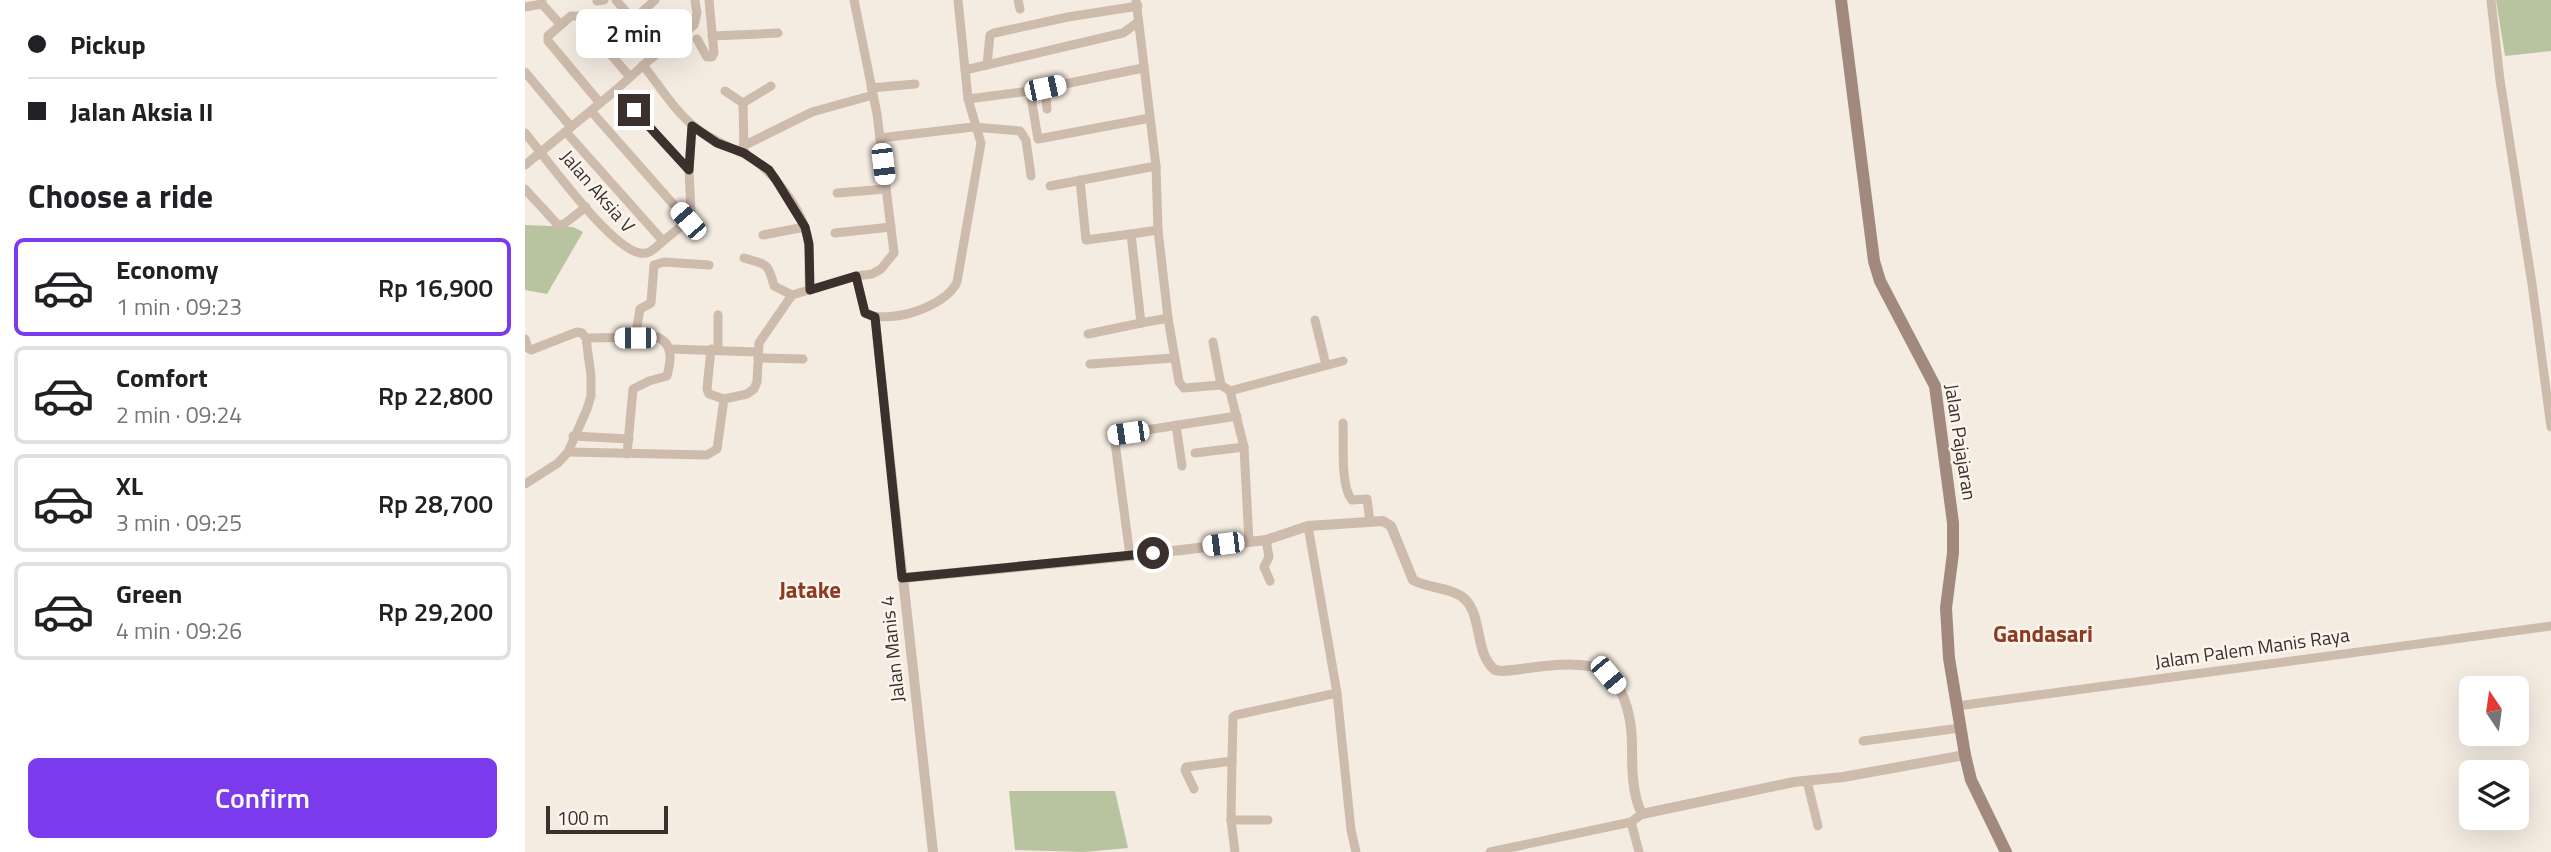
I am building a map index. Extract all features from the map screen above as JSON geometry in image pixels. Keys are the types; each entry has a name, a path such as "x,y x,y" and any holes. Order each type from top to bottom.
{"main road":[{"name":"Jalan Pajajaran","path":"1841,0 1874,261 1880,281 1934,381 1940,411 1953,523 1946,625 1965,755 1975,790 2006,852"}],"street":[{"path":"597,1 604,0"},
{"path":"616,0 635,25 655,0"},
{"path":"525,165 694,25 697,13 695,0"},
{"path":"697,40 709,58 714,56 709,0"},
{"path":"718,315 707,389 709,394 724,399 747,394 754,389 757,382 759,342 792,295 878,271 893,256 880,138 854,0"},
{"path":"856,276 865,313 875,317 914,312 944,299 954,288 981,143 971,128 958,0"},
{"path":"2491,0 2551,427"},
{"path":"525,7 542,2 560,24"},
{"path":"987,65 990,35 1137,3 1137,23 1156,166 1158,230 1168,318 1179,382 1184,388 1225,388 1343,361"},
{"path":"600,103 548,41 548,36 560,24 571,16 578,16 630,77"},
{"path":"965,70 1123,33 1137,23"},
{"path":"712,36 778,33"},
{"path":"643,65 692,126 717,143 743,149 769,170 805,227 809,244 810,290"},
{"path":"968,99 1030,91 1143,68"},
{"path":"525,72 661,239 688,221 691,212 689,170 692,126"},
{"path":"743,149 812,112 889,86 915,84"},
{"path":"743,103 771,86"},
{"path":"1045,88 1047,109"},
{"path":"616,90 689,170"},
{"path":"725,91 743,103"},
{"path":"1030,91 1038,139 1150,118"},
{"path":"743,103 743,149"},
{"path":"591,111 688,221"},
{"path":"880,138 971,128 1024,133 1031,176"},
{"name":"Jalan Aksia V","path":"525,133 586,207 625,247 644,254 650,252 661,239"},
{"path":"1050,186 1156,166"},
{"path":"1080,180 1086,240 1158,230"},
{"path":"525,189 558,225 564,225 586,207"},
{"path":"837,193 886,189"},
{"path":"763,235 805,227"},
{"path":"835,233 891,227"},
{"path":"1131,234 1141,323"},
{"path":"744,258 769,267 773,286 792,295"},
{"path":"635,338 640,309 651,303 654,265 664,262 709,265"},
{"name":"Jalan Manis 4","path":"875,317 933,852"},
{"path":"1088,334 1168,318"},
{"path":"1315,320 1326,365"},
{"path":"525,339 531,350 582,332 586,338 591,376 591,396 568,452 558,463 525,484"},
{"path":"586,338 661,338 670,349 667,376 633,389 627,454"},
{"path":"1213,342 1244,447 1249,542"},
{"path":"670,349 715,349 803,359"},
{"path":"1090,365 1174,358"},
{"path":"568,452 693,457 713,453 719,442 724,399"},
{"path":"1130,556 1114,435 1237,416"},
{"path":"1343,424 1343,474 1349,496 1352,499 1367,499 1370,522"},
{"path":"1177,425 1182,466"},
{"path":"573,436 629,439"},
{"path":"1195,453 1244,447"},
{"path":"902,578 1266,540 1308,526 1383,521 1391,526 1413,580 1463,597 1473,613 1487,660 1495,670 1565,664 1591,666 1608,675 1622,695 1628,711 1634,786 1642,814"},
{"path":"1308,526 1337,693 1356,852"},
{"path":"1266,540 1269,557 1264,567 1270,581"},
{"name":"Jalam Palem Manis Raya","path":"1957,706 2551,626"},
{"path":"1235,852 1231,820 1233,717 1337,693"},
{"path":"1863,741 1960,728"},
{"path":"1490,852 1531,849 1553,837 1631,822 1642,814 1807,781 1965,755"},
{"path":"1194,789 1186,767 1232,761"},
{"path":"1807,781 1818,826"},
{"path":"1231,820 1268,820"},
{"path":"1631,822 1639,852"}],"green space":[{"path":"2496,0 2551,0 2551,51 2505,56"},
{"path":"525,225 573,227 583,232 547,294 525,290"},
{"path":"1009,791 1115,791 1128,848 1084,852 1015,850"}],"district":[{"name":"Jatake","path":"810,590"},
{"name":"Gandasari","path":"2043,634"}],"route":[{"path":"634,110 689,170 692,126 717,143 744,153 769,170 805,227 809,244 810,290 856,276 865,313 875,317 902,578 1153,553"}]}
